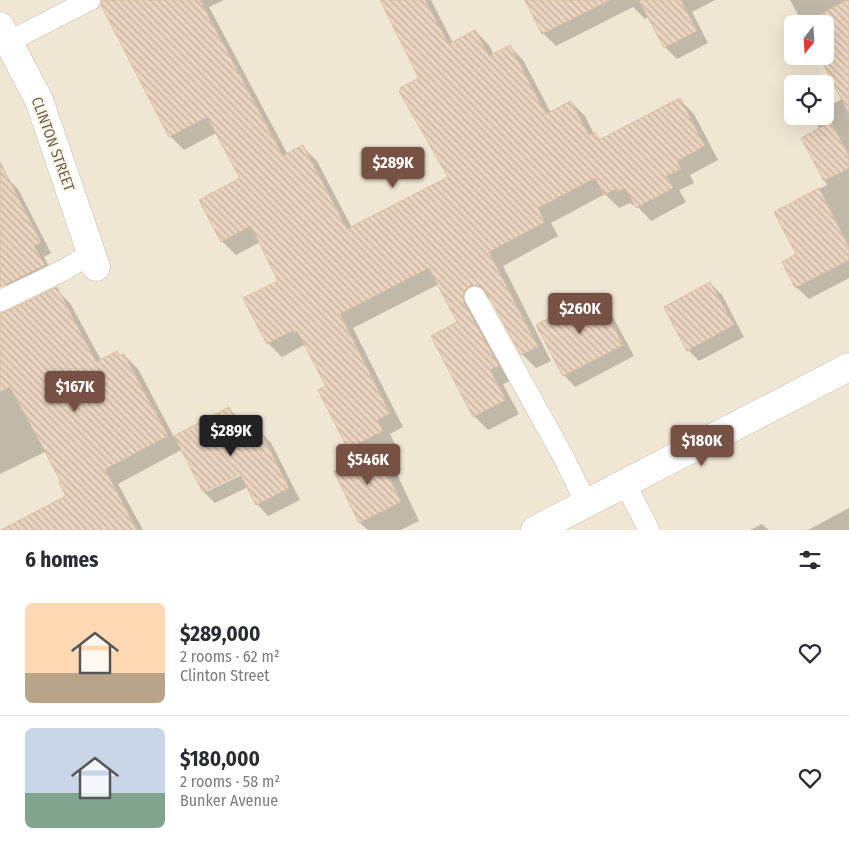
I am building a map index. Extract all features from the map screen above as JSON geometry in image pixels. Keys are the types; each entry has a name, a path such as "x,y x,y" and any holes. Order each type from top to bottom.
{"street":[{"name":"CLINTON STREET","path":"4,34 39,100 94,260"},
{"path":"535,530 849,367"}],"lane":[{"path":"4,34 90,0"},
{"path":"0,301 64,270 94,260"},
{"path":"476,297 564,458 586,504"},
{"path":"625,483 649,530"}],"shaded area":[{"path":"0,0 849,0 849,530 0,530"}],"building":[{"path":"102,0 200,0 283,156 303,145 347,229 448,177 399,91 401,90 400,88 419,78 380,0 425,0 449,44 475,30 489,56 510,45 546,114 571,101 589,135 595,132 599,140 680,98 705,146 677,161 681,169 666,176 673,188 636,208 625,188 618,192 616,189 604,195 595,178 538,208 545,222 489,252 538,347 521,355 486,291 476,285 469,286 465,290 463,296 464,303 499,366 490,370 506,400 473,417 431,336 457,322 429,268 340,314 390,413 377,420 383,431 348,449 318,390 326,386 297,331 293,333 292,331 267,344 243,298 278,281 251,226 221,242 199,200 240,178 207,117 169,137 101,5"},
{"path":"525,0 610,0 542,34"},
{"path":"639,0 681,0 697,31 664,48"},
{"path":"849,0 849,114 834,85 834,75 829,75 824,65 834,65 834,15 819,15"},
{"path":"825,125 833,125 849,156 849,168 824,181 801,138"},
{"path":"0,162 41,242 34,246 45,265 0,287"},
{"path":"819,188 849,247 849,260 795,288 782,262 796,254 774,212"},
{"path":"710,282 734,325 687,351 664,307"},
{"path":"57,287 96,362 117,351 120,356 124,354 168,436 105,469 137,530 1,530 66,496 59,482 61,481 10,387 0,392 0,313"},
{"path":"596,293 623,345 563,376 536,325"},
{"path":"229,407 245,438 260,430 289,488 256,505 240,474 203,492 174,436"},
{"path":"376,450 401,502 359,523 334,471"}]}
